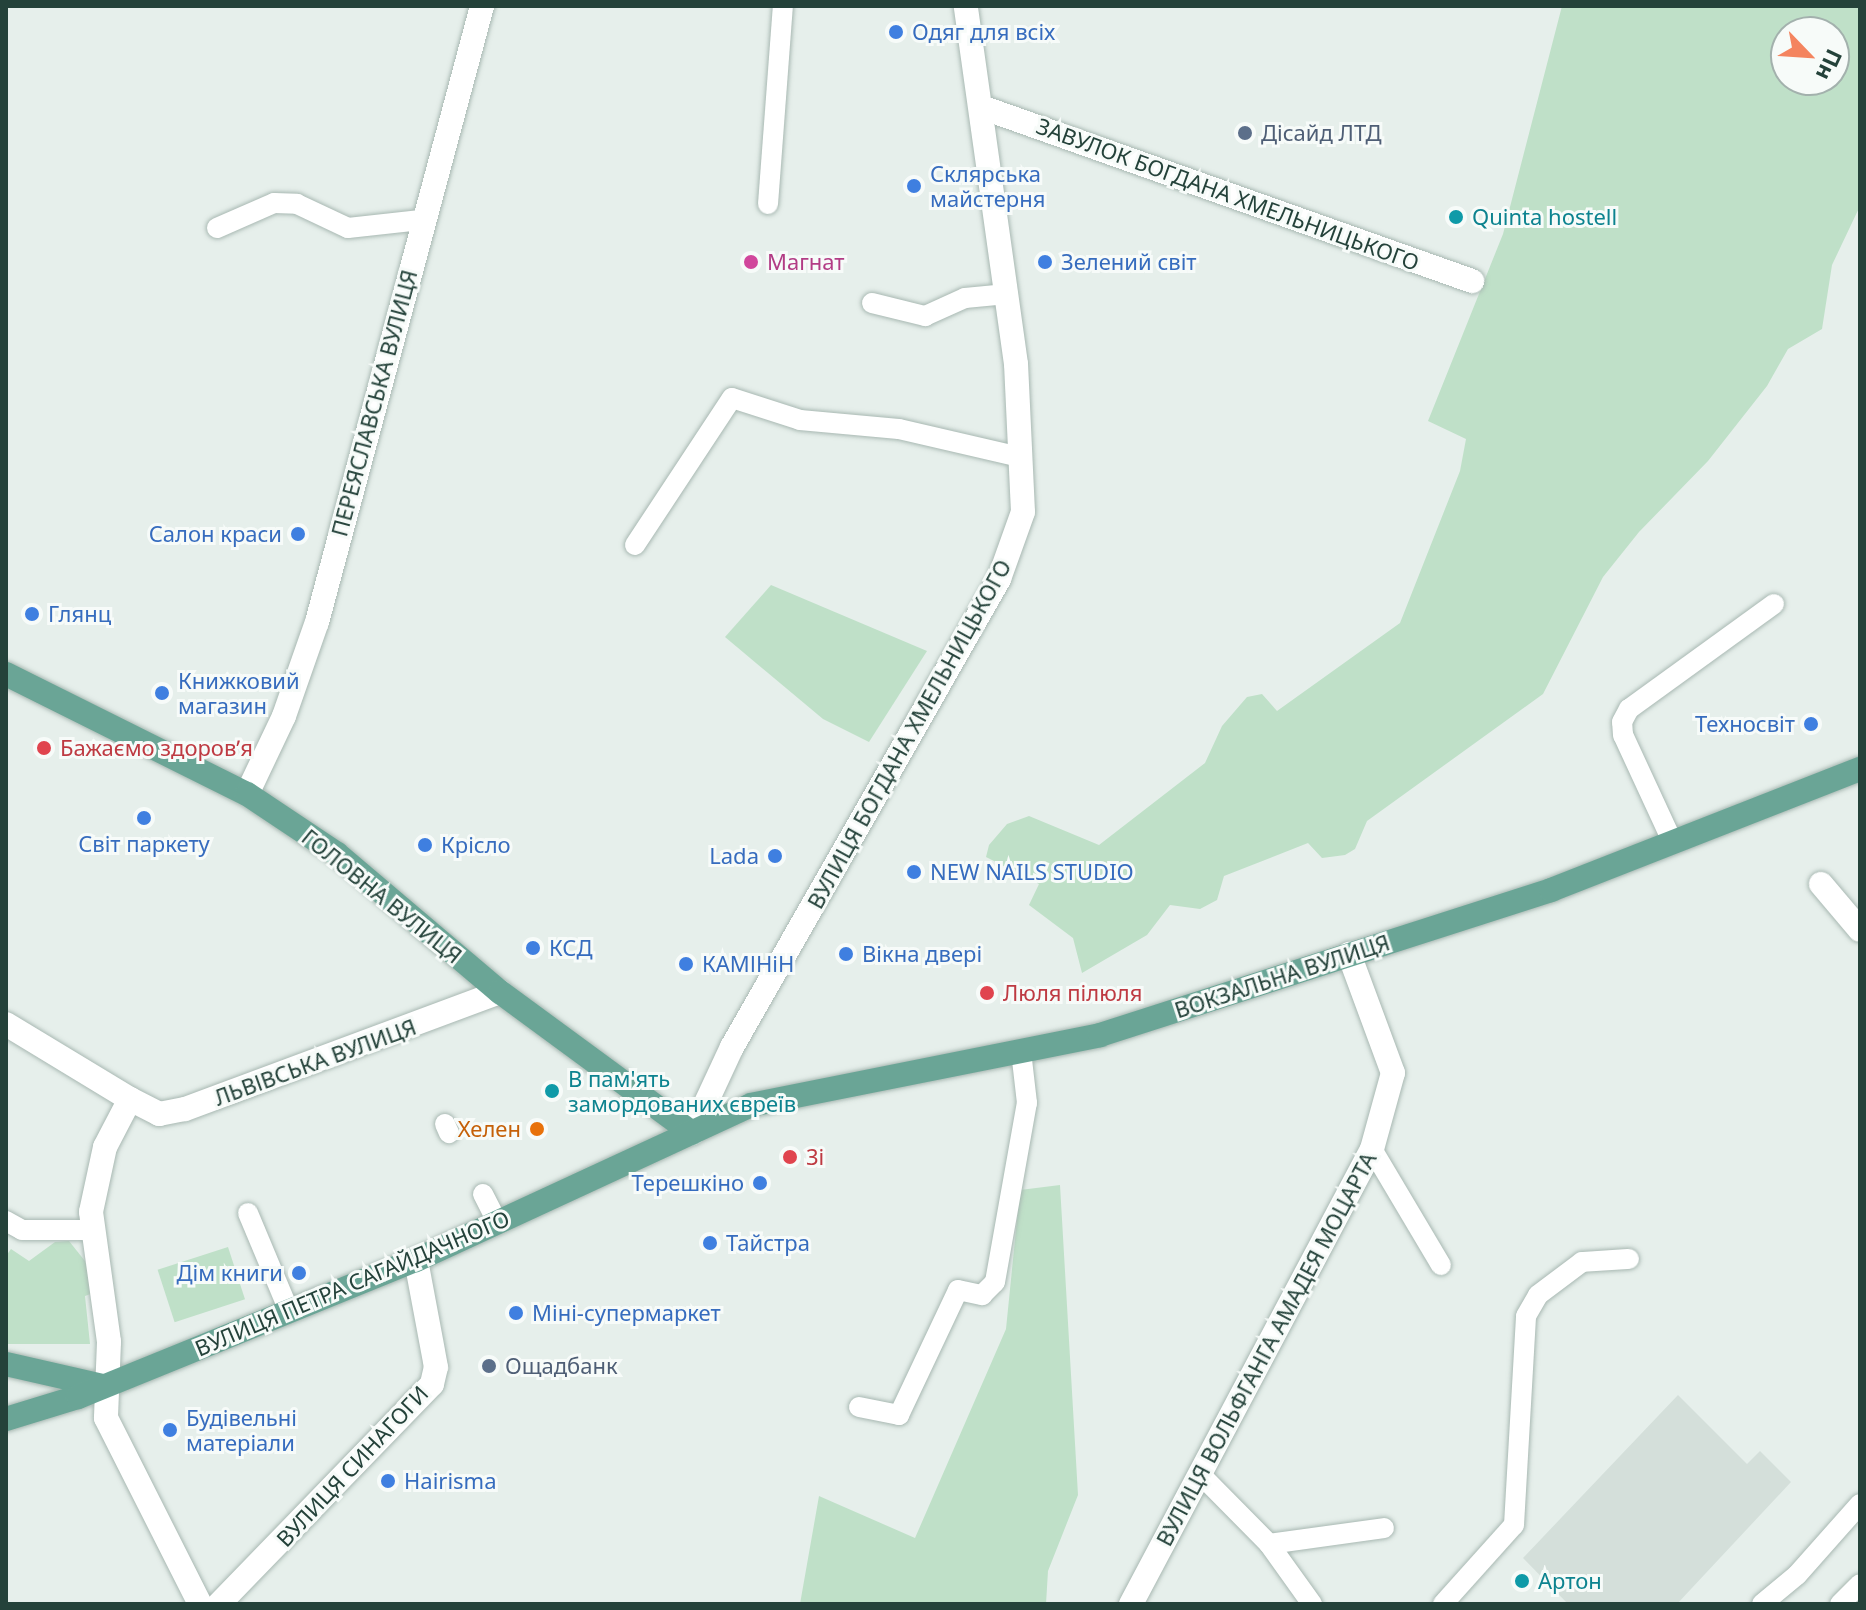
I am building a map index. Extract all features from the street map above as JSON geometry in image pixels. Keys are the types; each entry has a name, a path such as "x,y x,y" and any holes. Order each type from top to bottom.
{"main road":[{"name":"ГОЛОВНА ВУЛИЦЯ","path":"6,674 247,794 337,854 500,992 692,1133"},
{"name":"ВОКЗАЛЬНА ВУЛИЦЯ","path":"692,1133 751,1105 1100,1035 1551,890 1860,769"},
{"name":"ВУЛИЦЯ ПЕТРА САГАЙДАЧНОГО","path":"6,1419 103,1386 416,1260 692,1133"},
{"path":"6,1364 103,1386"}],"street":[{"name":"ПЕРЕЯСЛАВСЬКА ВУЛИЦЯ","path":"247,794 284,716 317,622 421,220 482,6"},
{"name":"ВУЛИЦЯ БОГДАНА ХМЕЛЬНИЦЬКОГО","path":"692,1133 732,1047 999,579 1023,512 1007,294 973,11"},
{"name":"ЗАВУЛОК БОГДАНА ХМЕЛЬНИЦЬКОГО","path":"984,108 1472,281"},
{"path":"1821,884 1860,930"},
{"name":"ВУЛИЦЯ ВОЛЬФГАНГА АМАДЕЯ МОЦАРТА","path":"1131,1604 1372,1149 1393,1073 1349,954"},
{"name":"ЛЬВІВСЬКА ВУЛИЦЯ","path":"6,1024 159,1114 185,1109 500,992"},
{"path":"130,1099 105,1147 91,1212 109,1342 103,1386 106,1418 200,1604"},
{"name":"ВУЛИЦЯ СИНАГОГИ","path":"219,1604 432,1384 436,1367 416,1260"}],"lane":[{"path":"768,204 783,6"},
{"path":"217,228 274,203 297,204 348,228 421,220"},
{"path":"872,303 925,316 965,298 1007,294"},
{"path":"635,545 732,398 800,420 899,429 1020,457"},
{"path":"1673,843 1623,735 1622,722 1629,709 1774,604"},
{"path":"859,1407 899,1415 958,1290 982,1295 995,1282 1027,1103 1021,1051"},
{"path":"1372,1149 1441,1265"},
{"path":"483,1194 498,1223"},
{"path":"248,1213 289,1311"},
{"path":"6,1221 22,1230 94,1230"},
{"path":"1443,1604 1514,1525 1526,1316 1538,1295 1582,1262 1629,1259"},
{"path":"1201,1475 1269,1544 1312,1604"},
{"path":"1762,1604 1797,1575 1860,1504"},
{"path":"1269,1544 1384,1528"},
{"path":"1840,1604 1860,1584"}],"shaded area":[{"name":"Артон","path":"1678,1395 1747,1464 1760,1451 1791,1482 1677,1604 1568,1604 1523,1558"}],"green space":[{"path":"1562,6 1860,6 1860,206 1832,265 1822,329 1788,349 1767,386 1708,461 1639,532 1603,577 1543,694 1367,821 1355,849 1345,855 1322,858 1308,843 1224,876 1217,900 1200,909 1170,905 1147,935 1082,973 1073,938 1029,905 1039,884 986,857 989,845 1007,824 1029,816 1099,845 1205,763 1222,726 1247,697 1262,694 1277,711 1400,623 1460,471 1466,439 1428,421 1503,234"},
{"path":"771,585 927,651 869,742 823,719 725,637"},
{"path":"1060,1185 1078,1495 1048,1571 1046,1604 800,1604 819,1496 915,1538 1006,1329 1020,1190"},
{"path":"69,1241 85,1261 93,1293 85,1296 90,1344 6,1344 6,1256 11,1249 29,1261 55,1242"},
{"path":"228,1247 245,1299 175,1322 158,1270"}],"place":[{"name":"Одяг для всіх","path":"896,32"},
{"name":"Дісайд ЛТД","path":"1245,133"},
{"name":"Склярська майстерня","path":"914,186"},
{"name":"Quinta hostell","path":"1456,217"},
{"name":"Магнат","path":"751,262"},
{"name":"Зелений світ","path":"1045,262"},
{"name":"Салон краси","path":"298,534"},
{"name":"Глянц","path":"32,614"},
{"name":"Книжковий магазин","path":"162,693"},
{"name":"Техносвіт","path":"1811,724"},
{"name":"Бажаємо здоровʼя","path":"44,748"},
{"name":"Світ паркету","path":"144,818"},
{"name":"Крісло","path":"425,845"},
{"name":"Lada","path":"775,856"},
{"name":"NEW NAILS STUDIO","path":"914,872"},
{"name":"КСД","path":"533,948"},
{"name":"Вікна двері","path":"846,954"},
{"name":"КАМІНіН","path":"686,964"},
{"name":"Люля пілюля","path":"987,993"},
{"name":"В пам'ять замордованих євреїв","path":"552,1091"},
{"name":"Хелен","path":"537,1129"},
{"name":"3і","path":"790,1157"},
{"name":"Терешкіно","path":"760,1183"},
{"name":"Тайстра","path":"710,1243"},
{"name":"Дім книги","path":"299,1273"},
{"name":"Міні-супермаркет","path":"516,1313"},
{"name":"Ощадбанк","path":"489,1366"},
{"name":"Будівельні матеріали","path":"170,1430"},
{"name":"Hairisma","path":"388,1481"},
{"name":"Артон","path":"1522,1581"}]}
